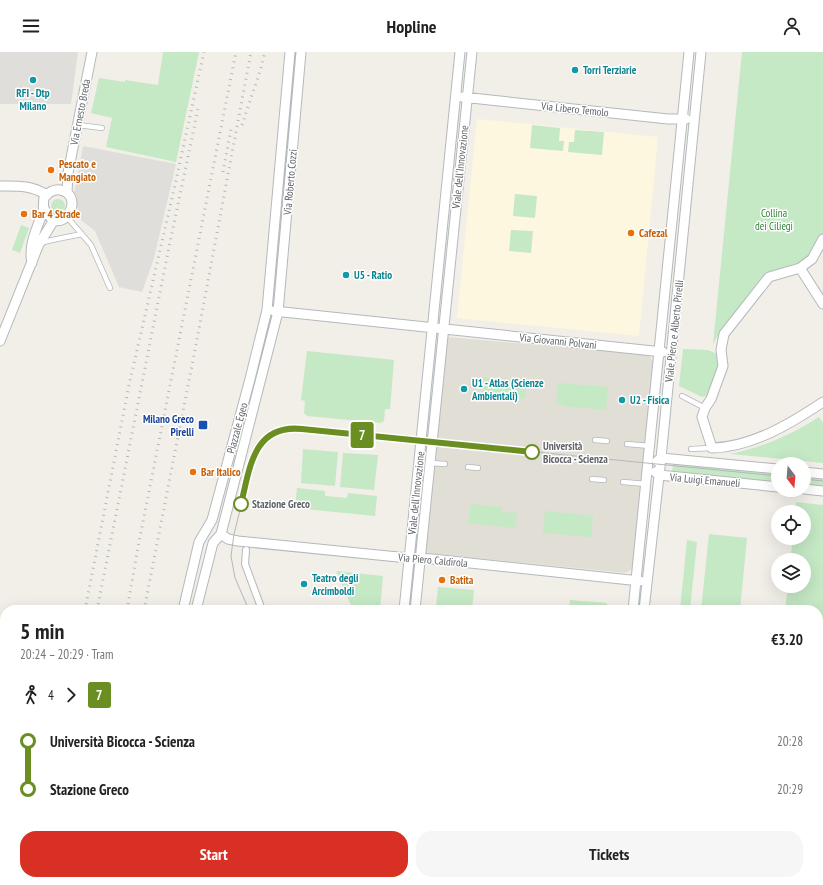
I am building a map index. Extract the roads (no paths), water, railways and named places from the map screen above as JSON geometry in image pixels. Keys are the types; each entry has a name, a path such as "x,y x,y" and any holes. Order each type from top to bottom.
{"street":[{"name":"Via Ernesto Breda","path":"67,217 72,206 71,199 67,194 68,173 92,52"},
{"name":"Via Roberto Cozzi","path":"267,310 290,52"},
{"name":"Via Roberto Cozzi","path":"278,312 301,52"},
{"name":"Viale dell'Innovazione","path":"405,605 460,52"},
{"name":"Viale dell'Innovazione","path":"416,605 472,52"},
{"name":"Viale Piero e Alberto Pirelli","path":"633,605 648,467 688,52"},
{"name":"Viale Piero e Alberto Pirelli","path":"645,605 661,458 701,52"},
{"name":"Via Libero Temolo","path":"456,96 668,119 694,119"},
{"name":"Via Ernesto Breda","path":"32,263 30,254 31,245 44,208 43,202 68,173"},
{"path":"0,186 27,186 51,193 61,190 67,194"},
{"path":"44,208 48,215 54,220 61,220 67,217"},
{"name":"Via Ernesto Breda","path":"0,341 39,244 54,220"},
{"path":"823,239 812,259 800,268 769,277 724,334 721,350 723,366 702,417 712,448 735,445 769,433 790,423 823,402"},
{"path":"800,268 823,304"},
{"path":"267,310 444,329"},
{"name":"Piazzale Egeo","path":"184,605 199,542 212,520 267,310"},
{"name":"Piazzale Egeo","path":"197,605 213,543 221,534 278,312"},
{"name":"Via Giovanni Polvani","path":"444,329 671,353"},
{"name":"Via Luigi Emanueli","path":"771,468 661,458 648,467 659,475 771,486"},
{"path":"811,473 823,474"},
{"path":"811,490 823,491"},
{"name":"Via Piero Caldirola","path":"221,534 228,539 238,541 421,558 647,582"},
{"path":"246,550 245,564 260,605"}],"lane":[{"path":"78,125 102,128"},
{"path":"67,217 93,248 110,288"},
{"path":"39,244 82,234"},
{"path":"682,396 705,408"},
{"path":"595,440 607,441"},
{"path":"628,444 650,446"},
{"path":"691,449 712,448"},
{"path":"430,462 445,464"},
{"path":"468,467 478,468"},
{"path":"592,479 604,480"},
{"path":"623,482 646,484"}],"tram line":[{"path":"247,605 235,578 231,556 234,534 252,462 259,447 268,436 281,430 291,428 302,429 771,475"},
{"name":"7","path":"241,504 252,462 257,450 268,436 286,429 296,428 532,452"},
{"path":"811,480 823,481"}],"railway":[{"path":"86,605 129,385 204,52"},
{"path":"128,605 236,52"},
{"path":"145,605 251,52"},
{"path":"242,125 265,52"},
{"path":"98,605 198,109"},
{"path":"223,172 231,129"}],"place":[{"name":"Torri Terziarie","path":"575,70"},
{"name":"RFI - Dtp Milano","path":"33,80"},
{"name":"Pescato e Mangiato","path":"51,170"},
{"name":"Bar 4 Strade","path":"24,214"},
{"name":"Cafezal","path":"631,233"},
{"name":"U5 - Ratio","path":"346,275"},
{"name":"U1 - Atlas (Scienze Ambientali)","path":"464,389"},
{"name":"U2 - Fisica","path":"622,400"},
{"name":"Milano Greco Pirelli","path":"203,425"},
{"name":"Università Bicocca - Scienza","path":"532,452"},
{"name":"Bar Italico","path":"193,472"},
{"name":"Stazione Greco","path":"241,504"},
{"name":"Batita","path":"442,580"},
{"name":"Teatro degli Arcimboldi","path":"304,584"}],"park label":[{"name":"Collina dei Ciliegi","path":"774,219"}]}
